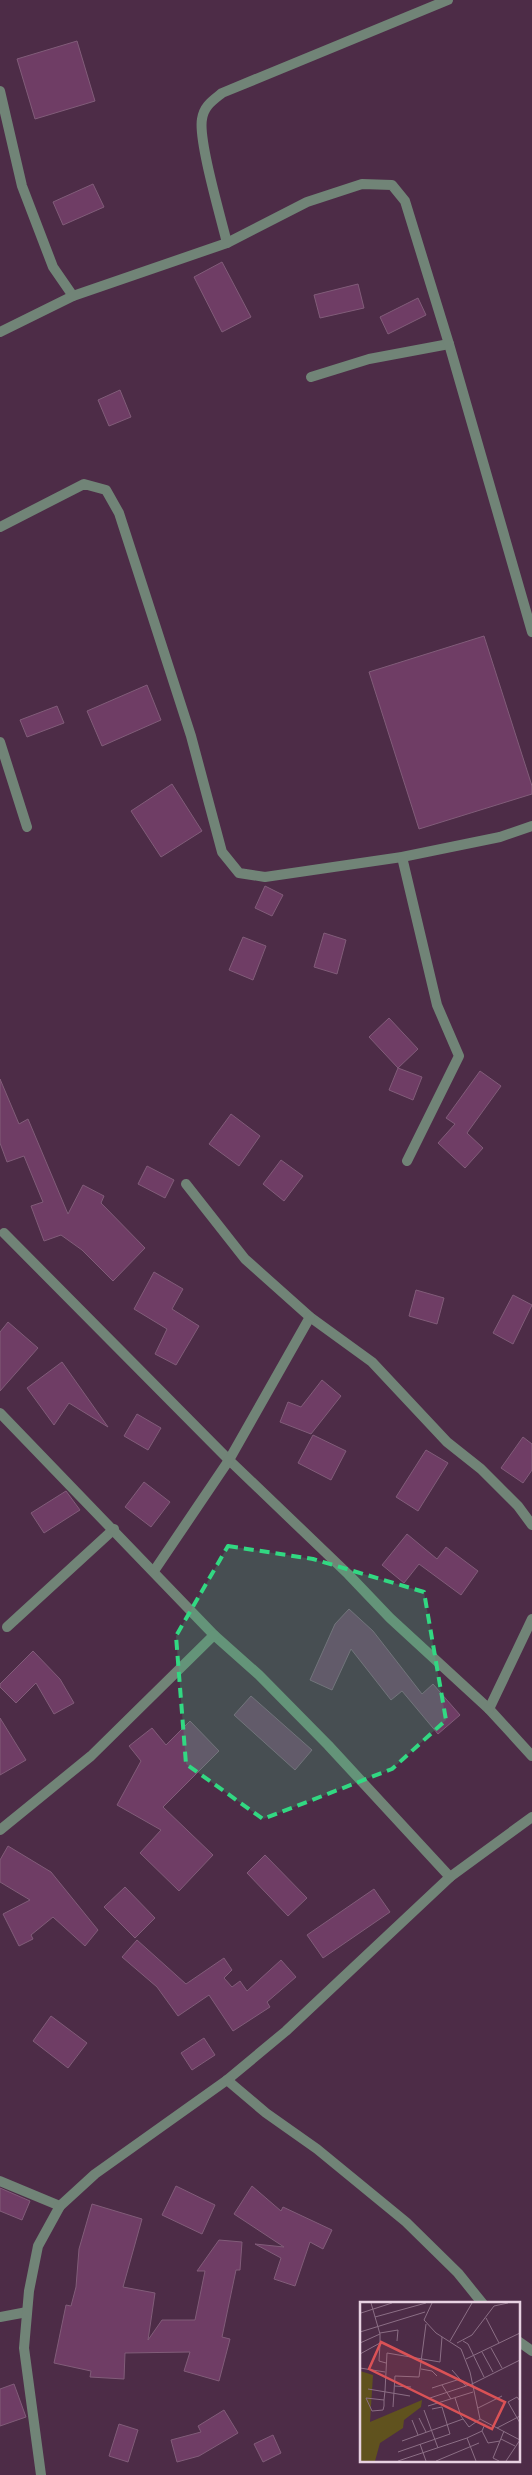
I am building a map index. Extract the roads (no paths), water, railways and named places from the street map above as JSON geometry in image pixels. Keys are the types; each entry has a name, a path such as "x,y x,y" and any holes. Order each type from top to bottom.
{"street":[{"path":"227,243 204,147 201,120 208,103 222,93 448,0"},
{"path":"0,91 22,186 52,267 73,296"},
{"path":"0,332 73,296 227,243 307,202 362,184 392,185 405,201 449,344 532,632"},
{"path":"311,377 369,359 449,344"},
{"path":"0,527 84,484 106,490 119,513 182,708 222,852 239,873 265,877 402,858 500,837 532,826"},
{"path":"0,742 27,827"},
{"path":"402,858 437,1005 459,1056 408,1162"},
{"path":"186,1184 245,1259 310,1317 372,1362 447,1442 481,1469 518,1506 532,1525"},
{"path":"4,1233 229,1460 348,1574 390,1618 489,1710 532,1756"},
{"path":"154,1571 229,1460 310,1317"},
{"path":"0,1413 114,1529 214,1635 259,1675 328,1745 450,1877"},
{"path":"7,1627 114,1529"},
{"path":"489,1710 532,1619"},
{"path":"0,1830 92,1756 214,1635"},
{"path":"41,2475 24,2348 28,2291 38,2246 60,2206 95,2174 227,2080 286,2031 450,1877 532,1816"},
{"path":"227,2080 266,2113 317,2149 406,2222 458,2273 481,2302"},
{"path":"0,2181 60,2206"},
{"path":"0,2316 27,2312"},
{"path":"520,2342 532,2351"}]}
